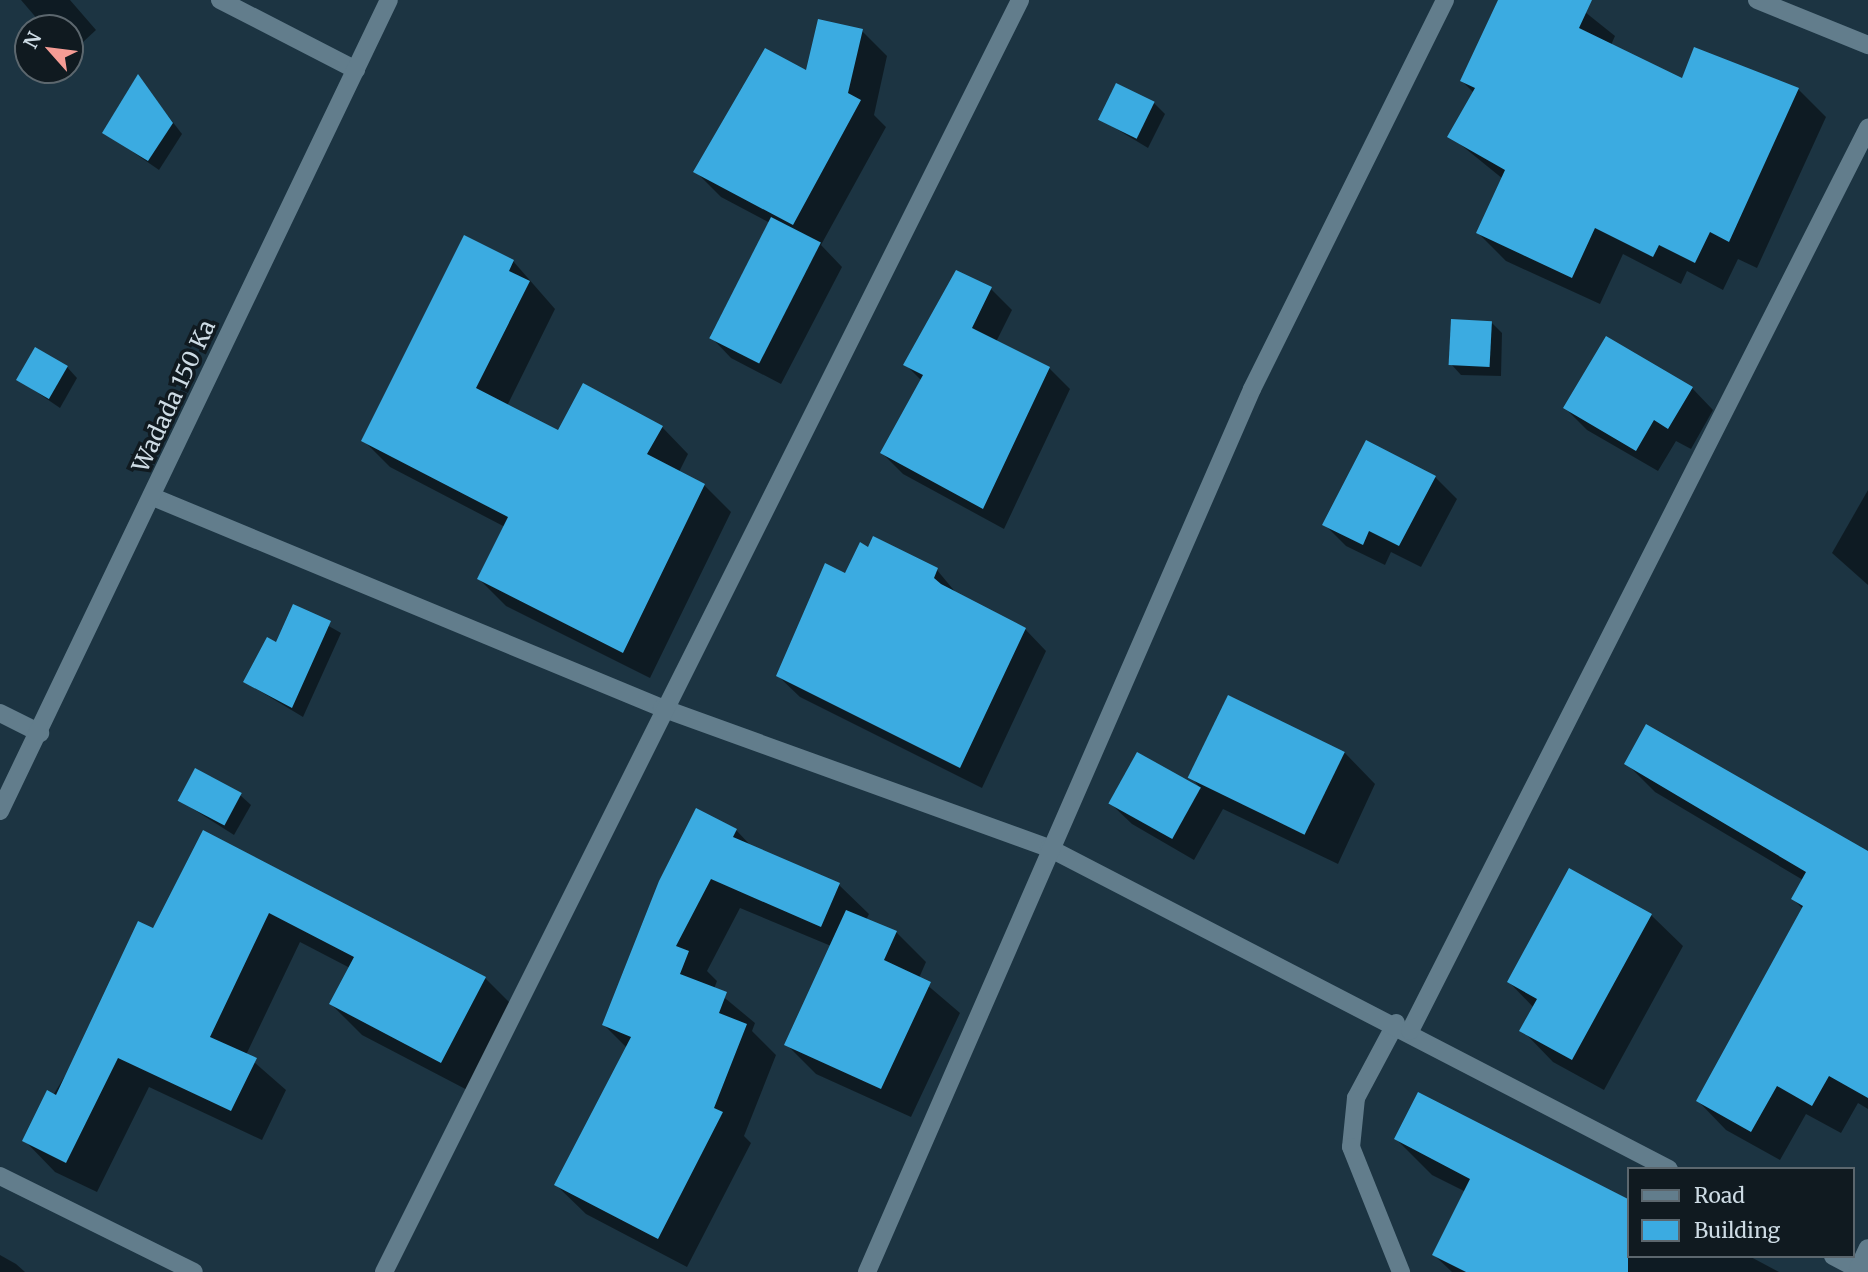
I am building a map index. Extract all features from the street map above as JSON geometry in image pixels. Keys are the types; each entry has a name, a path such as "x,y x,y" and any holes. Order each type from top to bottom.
{"street":[{"path":"220,0 356,70"},
{"name":"Wadada 150 Ka","path":"0,811 40,733 389,0"},
{"path":"384,1272 662,708 1020,0"},
{"path":"867,1272 1049,848 1252,389 1445,0"},
{"path":"1757,0 1868,46"},
{"path":"1401,1272 1350,1147 1356,1098 1403,1027 1868,128"},
{"path":"153,497 662,708 1049,848 1403,1027 1665,1167"},
{"path":"0,713 40,733"},
{"path":"0,1176 194,1272"},
{"path":"1837,1258 1860,1271 1868,1248"}],"building":[{"path":"1498,0 1592,0 1579,28 1682,78 1694,47 1799,88 1729,242 1710,232 1695,263 1659,245 1653,257 1595,228 1572,278 1476,233 1505,170 1447,137 1475,88 1460,81"},
{"path":"818,19 863,29 848,93 861,100 793,225 693,172 765,48 806,70"},
{"path":"138,74 173,123 148,161 102,133"},
{"path":"1116,83 1155,102 1137,139 1098,120"},
{"path":"771,217 821,242 759,364 709,338"},
{"path":"464,235 514,260 509,271 530,281 476,388 558,430 583,383 663,426 647,454 705,484 623,653 477,579 508,517 361,441"},
{"path":"956,270 992,287 972,328 1050,367 983,509 880,453 923,375 903,365"},
{"path":"1451,319 1492,321 1490,367 1449,365"},
{"path":"1606,336 1693,387 1668,429 1654,420 1636,451 1563,408"},
{"path":"35,347 68,366 49,399 16,380"},
{"path":"1366,440 1436,476 1399,546 1369,531 1363,545 1322,525"},
{"path":"873,536 938,568 934,578 941,584 1026,628 960,768 776,676 825,563 845,573 860,542 868,547"},
{"path":"293,604 331,621 292,708 243,682 267,637 276,642"},
{"path":"1228,695 1345,752 1305,835 1188,778"},
{"path":"1646,724 1868,851 1868,1098 1829,1076 1812,1106 1777,1086 1751,1132 1696,1101 1803,906 1791,899 1806,872 1624,764"},
{"path":"1137,752 1201,787 1172,839 1108,804"},
{"path":"195,768 242,793 224,826 178,801"},
{"path":"696,808 737,829 733,837 840,883 821,927 711,879 676,946 689,951 680,974 727,992 719,1013 747,1024 714,1108 723,1112 658,1239 554,1185 631,1037 602,1025 659,881"},
{"path":"203,830 486,977 441,1063 329,1004 354,957 269,913 210,1037 257,1058 231,1111 118,1058 66,1163 22,1141 47,1090 56,1095 138,921 153,928"},
{"path":"1569,868 1652,914 1572,1060 1519,1031 1537,999 1507,982"},
{"path":"846,910 897,931 884,960 931,982 881,1089 784,1045"},
{"path":"1418,1092 1626,1198 1628,1272 1466,1272 1432,1255 1470,1179 1394,1139"}]}
